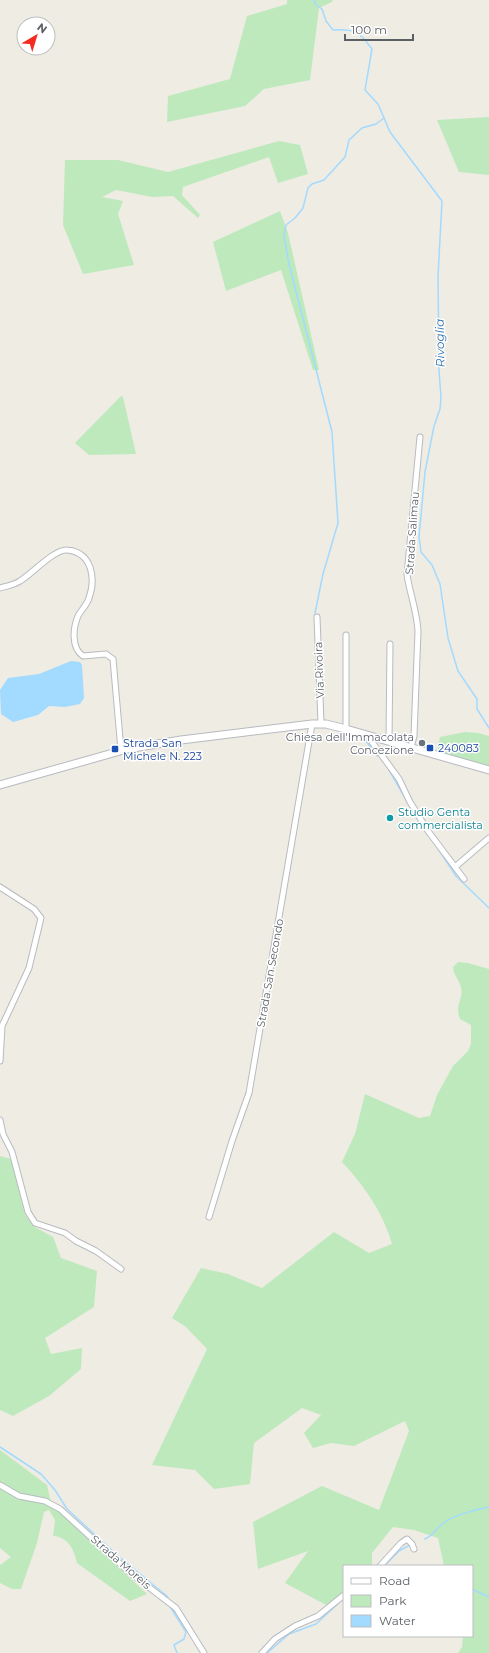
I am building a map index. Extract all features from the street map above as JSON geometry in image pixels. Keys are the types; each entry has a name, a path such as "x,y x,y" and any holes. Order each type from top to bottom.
{"street":[{"name":"Strada Salimau","path":"411,747 414,736 418,631 417,614 410,592 407,575 420,437"},
{"path":"0,588 18,582 63,550 73,551 84,557 90,563 92,579 90,597 76,622 74,640 78,651 85,656 106,654 113,659 121,750"},
{"name":"Via Rivoira","path":"317,617 321,723"},
{"path":"346,634 346,729"},
{"path":"389,741 390,644"},
{"path":"0,785 121,750 181,740 321,723 489,770"},
{"name":"Strada San Secondo","path":"210,1218 232,1141 249,1093 312,724"},
{"path":"371,736 372,742 399,779 410,802 424,825 464,879"},
{"path":"455,867 489,838"},
{"path":"0,888 34,909 41,918 29,968 2,1026 0,1061"},
{"path":"0,1120 3,1134 12,1152 28,1212 35,1223 65,1233 121,1268"},
{"name":"Strada Moreis","path":"0,1485 19,1496 45,1501 55,1505 129,1572 176,1608 204,1653"},
{"path":"381,1565 401,1543 407,1539 412,1544 414,1549"},
{"path":"262,1653 275,1639 295,1626 318,1616 343,1596"}],"green space":[{"path":"287,0 333,0 332,2 319,8 310,80 264,89 245,106 167,122 168,96 230,79 247,16 287,4"},
{"path":"489,117 489,175 459,172 437,120"},
{"path":"279,141 300,145 308,174 278,183 269,157 183,187 182,195 200,215 198,218 173,196 152,197 116,190 102,197 123,201 118,214 134,265 83,274 63,225 65,160 118,160 168,172"},
{"path":"280,211 288,233 319,370 313,370 281,270 226,291 213,242"},
{"path":"121,396 123,397 136,454 89,455 75,443"},
{"path":"465,732 489,736 489,766 437,752 440,737"},
{"path":"458,962 468,963 489,969 489,1653 458,1653 462,1647 463,1637 473,1637 473,1565 444,1565 438,1538 414,1530 393,1527 372,1553 372,1565 343,1565 343,1593 326,1605 285,1583 308,1551 258,1569 253,1522 322,1486 379,1510 409,1431 405,1421 354,1446 331,1443 313,1448 304,1433 321,1415 302,1408 254,1443 250,1484 214,1489 195,1470 152,1465 207,1349 186,1327 172,1318 201,1268 228,1274 262,1288 334,1232 369,1253 392,1244 384,1222 372,1200 358,1180 342,1162 355,1134 365,1094 419,1118 430,1116 437,1095 453,1066 468,1051 471,1044 471,1025 460,1019 458,1014 458,1006 462,992 453,967"},
{"path":"0,1156 11,1159 25,1215 33,1226 53,1237 61,1258 97,1271 94,1307 45,1338 51,1354 82,1348 81,1369 49,1396 13,1416 0,1410"},
{"path":"0,1450 47,1485 50,1499 55,1508 147,1594 130,1601 77,1563 70,1545 63,1539 53,1536 55,1520 49,1510 44,1512 37,1543 21,1589 12,1589 0,1583 0,1565 11,1557 0,1548"}],"water":[{"path":"71,661 80,662 82,665 84,698 80,704 65,707 49,706 38,715 13,722 1,714 0,690 8,678 39,674"}],"waterway":[{"name":"Rivoglia","path":"314,0 315,4 322,9 326,21 333,30 347,30 356,32 364,38 372,49 365,90 378,104 390,132 442,201 438,276 439,371 441,397 440,409 434,426 425,472 419,537 421,552 432,565 440,584 448,638 458,671 477,699 477,709 489,728"},
{"path":"315,613 323,574 338,523 332,432 289,264 284,236 286,225 295,218 303,208 308,188 312,184 324,180 345,157 349,140 362,128 376,124 384,118"},
{"path":"363,737 377,756"},
{"path":"389,770 415,815"},
{"path":"435,844 456,876 489,908"},
{"path":"0,1447 41,1474 55,1490 67,1509 118,1556 168,1597"},
{"path":"425,1539 451,1518 489,1507"},
{"path":"385,1565 399,1551 410,1545"},
{"path":"473,1589 489,1597"},
{"path":"267,1653 289,1634 316,1624 343,1599"},
{"path":"169,1605 186,1632 184,1639 174,1645 177,1653"}],"place":[{"name":"Chiesa dell′Immacolata Concezione","path":"422,743"},
{"name":"240083","path":"430,748"},
{"name":"Strada San Michele N. 223","path":"115,749"},
{"name":"Studio Genta commercialista","path":"390,818"}]}
